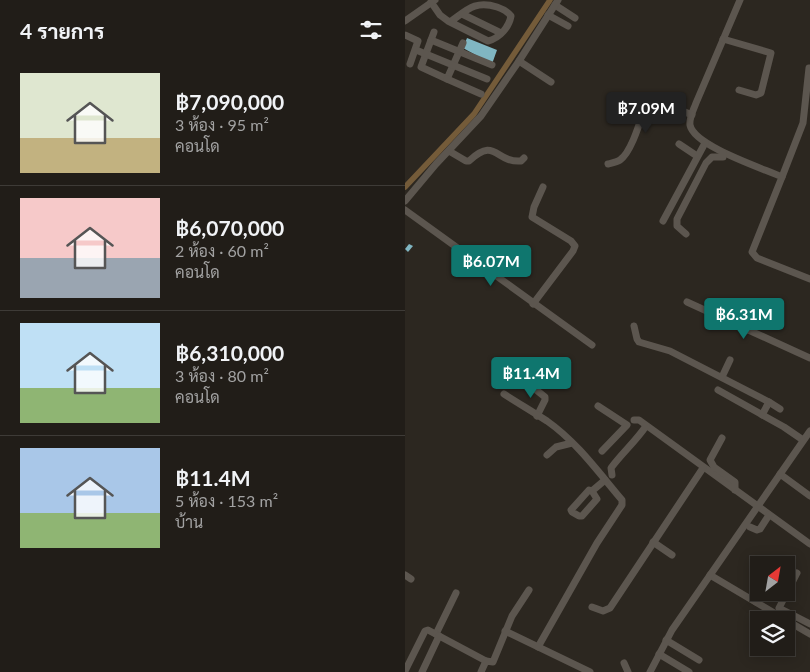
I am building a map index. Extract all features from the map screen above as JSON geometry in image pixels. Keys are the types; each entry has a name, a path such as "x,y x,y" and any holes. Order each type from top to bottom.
{"street":[{"path":"740,0 692,115 690,125 695,134 705,143 782,177"},
{"path":"405,21 433,1 440,15 450,22 488,41 496,38 501,33 509,24 511,16 503,9 482,4 475,5 450,22"},
{"path":"405,201 481,116 519,61 556,2 575,18"},
{"path":"462,14 501,33"},
{"path":"548,15 569,26"},
{"path":"405,35 418,41 410,64"},
{"path":"481,94 421,67 433,36 459,52 492,65"},
{"path":"723,39 771,53 761,93 756,95 739,90"},
{"path":"447,79 463,43"},
{"path":"416,50 487,78"},
{"path":"519,61 551,82"},
{"path":"809,68 803,124 752,252 757,258 810,280"},
{"path":"608,164 619,161 624,156 630,146 646,104 650,102 673,107 692,115"},
{"path":"663,221 705,143"},
{"path":"679,144 697,156"},
{"path":"449,151 466,161 469,161 480,151 487,150 514,162 521,161 524,158"},
{"path":"686,234 677,226 677,220 706,163 712,157 723,157 723,152"},
{"path":"533,304 575,246 571,241 532,217 534,207 543,187"},
{"path":"405,210 592,346"},
{"path":"687,302 810,358"},
{"path":"748,330 755,324 764,309"},
{"path":"634,326 639,342 670,351 780,409"},
{"path":"721,377 730,360"},
{"path":"515,373 545,397 537,416"},
{"path":"718,390 783,426 803,440"},
{"path":"504,394 547,421 572,443 593,464 623,500 623,503 597,543 538,647"},
{"path":"762,415 769,402"},
{"path":"593,464 627,425 598,406"},
{"path":"634,420 639,420 810,544"},
{"path":"612,475 611,468 624,450 635,441 646,426"},
{"path":"650,672 666,640 810,431"},
{"path":"722,438 710,460 714,466 735,482 735,490"},
{"path":"547,455 556,447 572,443"},
{"path":"592,608 603,611 610,608 703,468"},
{"path":"780,474 810,496"},
{"path":"592,491 605,480"},
{"path":"751,527 757,530 760,529 769,515"},
{"path":"653,542 672,555"},
{"path":"797,573 779,608 810,624"},
{"path":"710,575 771,611"},
{"path":"405,671 425,631 428,630 486,662 493,662 517,607 529,590"},
{"path":"421,672 456,593"},
{"path":"795,625 810,634"},
{"path":"505,632 590,672"},
{"path":"666,640 699,660"},
{"path":"659,654 689,672"},
{"path":"481,672 486,662"},
{"path":"624,662 628,672"}],"building":[{"path":"467,38 497,50 492,64 463,48"},
{"path":"409,244 413,246 408,252 405,249"}],"waterway":[{"path":"405,187 474,114 550,0"}]}
